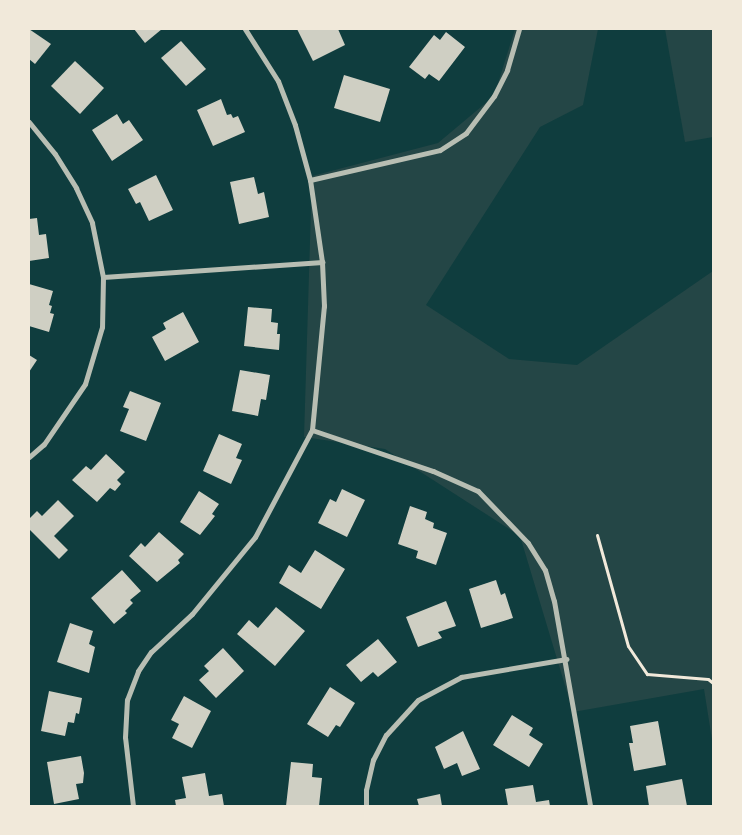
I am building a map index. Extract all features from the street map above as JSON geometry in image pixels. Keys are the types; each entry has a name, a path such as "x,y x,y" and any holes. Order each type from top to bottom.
{"street":[{"path":"133,806 124,737 127,700 138,671 151,652 192,614 255,536 312,430 324,306 322,262 310,180 295,125 278,81 245,29"},
{"path":"310,180 440,150 466,133 494,96 507,70 519,29"},
{"path":"29,122 56,154 76,188 92,224 103,277 102,327 84,384 44,444 29,457"},
{"path":"103,277 322,262"},
{"path":"312,430 433,471 478,491 504,515 528,542 545,570 566,659 590,806"},
{"path":"366,806 366,790 373,760 386,735 418,700 461,677 566,659"}],"path":[{"path":"597,535 628,646 647,674 708,679 713,683"}],"shaded area":[{"path":"515,29 598,29 583,105 540,127 426,305 509,359 577,365 713,271 713,746 704,689 573,712 520,536 385,449 304,437 312,176 438,143 494,96"},
{"path":"665,29 713,29 713,137 685,142"}],"building":[{"path":"29,29 51,44 35,64 29,59"},
{"path":"134,29 162,29 145,43"},
{"path":"297,29 338,29 345,45 313,61"},
{"path":"446,32 465,47 439,81 429,74 425,79 409,67 434,35 440,40"},
{"path":"181,41 206,69 186,86 161,58"},
{"path":"75,61 104,88 80,114 51,86"},
{"path":"344,75 390,89 380,122 334,108"},
{"path":"221,99 227,115 231,114 233,118 238,116 245,132 213,146 197,110"},
{"path":"117,114 123,124 129,120 143,140 112,161 92,130"},
{"path":"156,175 173,210 149,221 140,202 136,204 128,189"},
{"path":"254,177 258,194 264,192 269,217 239,224 230,182"},
{"path":"37,218 39,235 46,234 49,258 29,261 29,219"},
{"path":"29,284 53,291 49,305 52,306 50,313 54,314 49,332 29,326"},
{"path":"248,307 272,309 271,322 278,323 277,334 280,334 279,350 244,346"},
{"path":"183,312 199,342 165,361 152,337 166,329 163,323"},
{"path":"29,355 37,360 29,372"},
{"path":"240,370 270,375 266,400 261,399 258,416 232,411"},
{"path":"130,391 161,403 146,441 120,431 129,409 123,407"},
{"path":"219,434 242,444 236,458 242,460 231,484 203,471"},
{"path":"106,454 125,472 117,480 121,484 115,491 110,488 97,502 72,480 86,466 91,470"},
{"path":"342,489 365,500 347,537 318,523 330,499 336,502"},
{"path":"199,491 219,504 212,514 215,516 200,535 180,522"},
{"path":"58,500 74,516 54,536 68,550 59,559 29,529 29,519 37,511 42,516"},
{"path":"410,506 427,512 425,519 434,523 433,528 447,533 436,565 416,558 418,551 398,544"},
{"path":"159,532 184,554 178,560 180,563 157,582 129,556 141,543 145,547"},
{"path":"315,550 345,569 321,609 279,583 289,565 301,573"},
{"path":"122,570 141,591 130,600 133,603 125,611 127,613 114,624 91,598"},
{"path":"496,580 501,595 505,593 513,618 481,628 469,589"},
{"path":"446,601 456,626 438,632 442,638 418,647 406,617"},
{"path":"276,607 305,631 275,666 237,634 249,620 258,628"},
{"path":"70,623 93,631 89,644 95,647 89,673 57,662"},
{"path":"378,639 397,662 378,677 373,672 361,682 346,665"},
{"path":"223,648 244,671 216,698 199,680 209,671 204,666"},
{"path":"330,687 355,703 340,727 336,725 328,737 307,724"},
{"path":"49,691 82,698 79,714 76,713 74,723 68,722 65,736 41,731"},
{"path":"184,696 211,711 192,748 172,738 179,724 171,720"},
{"path":"512,715 533,728 529,735 543,744 529,767 493,745"},
{"path":"658,721 666,765 634,771 629,743 633,743 630,726"},
{"path":"463,731 480,769 462,776 457,763 444,769 435,747"},
{"path":"81,756 84,773 83,783 76,784 79,799 54,804 47,762"},
{"path":"291,762 313,764 312,777 322,778 319,806 286,806"},
{"path":"205,773 209,796 222,794 224,806 176,806 175,800 186,798 182,777"},
{"path":"682,779 687,806 649,806 646,786"},
{"path":"533,785 536,802 549,800 550,806 508,806 505,789"},
{"path":"440,794 442,806 419,806 417,799"}]}
